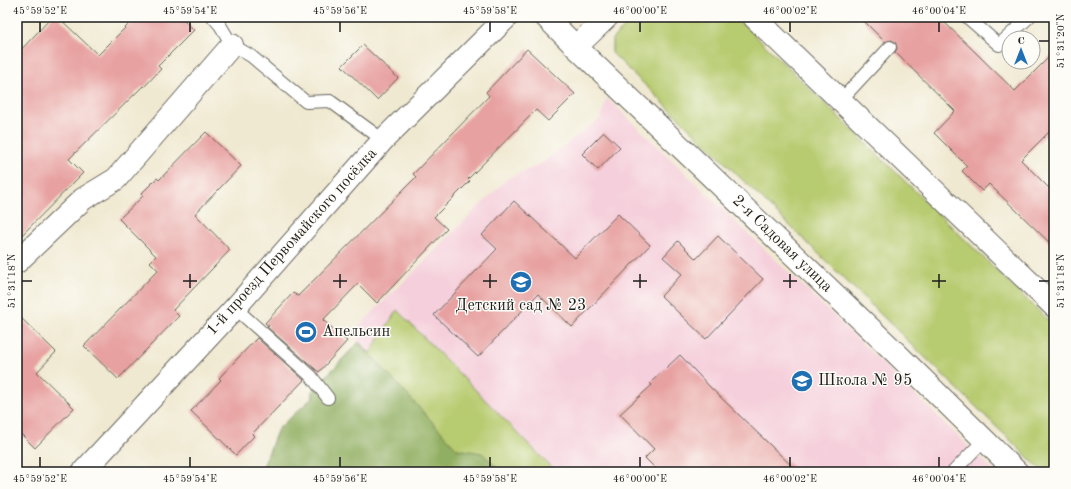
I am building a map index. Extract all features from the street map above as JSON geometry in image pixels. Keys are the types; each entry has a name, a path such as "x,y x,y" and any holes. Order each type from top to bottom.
{"street":[{"name":"1-й проезд Первомайского посёлка","path":"83,472 235,308 383,140 506,17"},
{"name":"2-я Садовая улица","path":"546,17 885,342 1017,472"},
{"path":"576,47 607,17"},
{"path":"754,17 1054,306"},
{"path":"17,262 82,199 116,179 232,45"}],"lane":[{"path":"213,17 220,25 232,45 251,56 306,102 330,101 383,140"},
{"path":"967,17 999,45 1029,17"},
{"path":"840,100 890,47"},
{"path":"235,308 311,376 328,398"},
{"path":"953,472 984,440"}],"shaded area":[{"path":"607,98 995,472 502,472 458,449 359,342 354,331 508,178 539,165 600,119"}],"green space":[{"path":"635,17 736,17 1054,326 1054,472 1043,472 612,53 612,39"},
{"path":"397,310 556,472 261,472 278,429 313,397 312,391 359,342 370,353"},
{"path":"359,342 457,449 482,453 502,472 261,472 278,429 313,397 312,391"}],"building":[{"path":"52,17 58,17 98,55 136,17 181,17 194,30 158,66 161,69 144,87 143,86 69,159 83,173 17,240 17,54"},
{"path":"860,17 939,17 1015,91 1036,70 1041,70 1041,65 1054,52 1054,127 1021,160 1054,193 1054,247 989,184 982,191 962,171 967,166 934,133 955,111 895,52 897,48 895,42 891,40 885,42"},
{"path":"363,45 398,78 377,100 342,66"},
{"path":"527,49 575,94 548,121 536,110 468,179 470,181 434,217 447,229 377,303 358,284 323,320 347,341 319,372 267,327 269,326 265,323 293,293 298,296 416,177 413,174 489,96 486,92"},
{"path":"206,132 241,166 195,214 230,250 173,310 179,316 118,379 84,346 158,270 150,262 156,256 119,219 143,196 141,194 157,178 159,180"},
{"path":"604,132 620,147 598,170 582,154"},
{"path":"514,201 575,258 618,214 650,245 572,327 538,294 478,357 434,315 497,249 482,235"},
{"path":"718,236 763,279 706,339 661,296 682,274 663,257 678,241 696,259"},
{"path":"17,314 56,352 37,372 74,408 35,448 17,430"},
{"path":"257,338 304,380 252,434 254,436 236,455 191,411 221,380 219,378"},
{"path":"680,355 710,387 798,472 659,472 645,458 654,449 620,414 652,385 650,383"}],"place":[{"name":"Детский сад № 23","path":"521,282"},
{"name":"Апельсин","path":"306,332"},
{"name":"Школа № 95","path":"802,381"}]}
